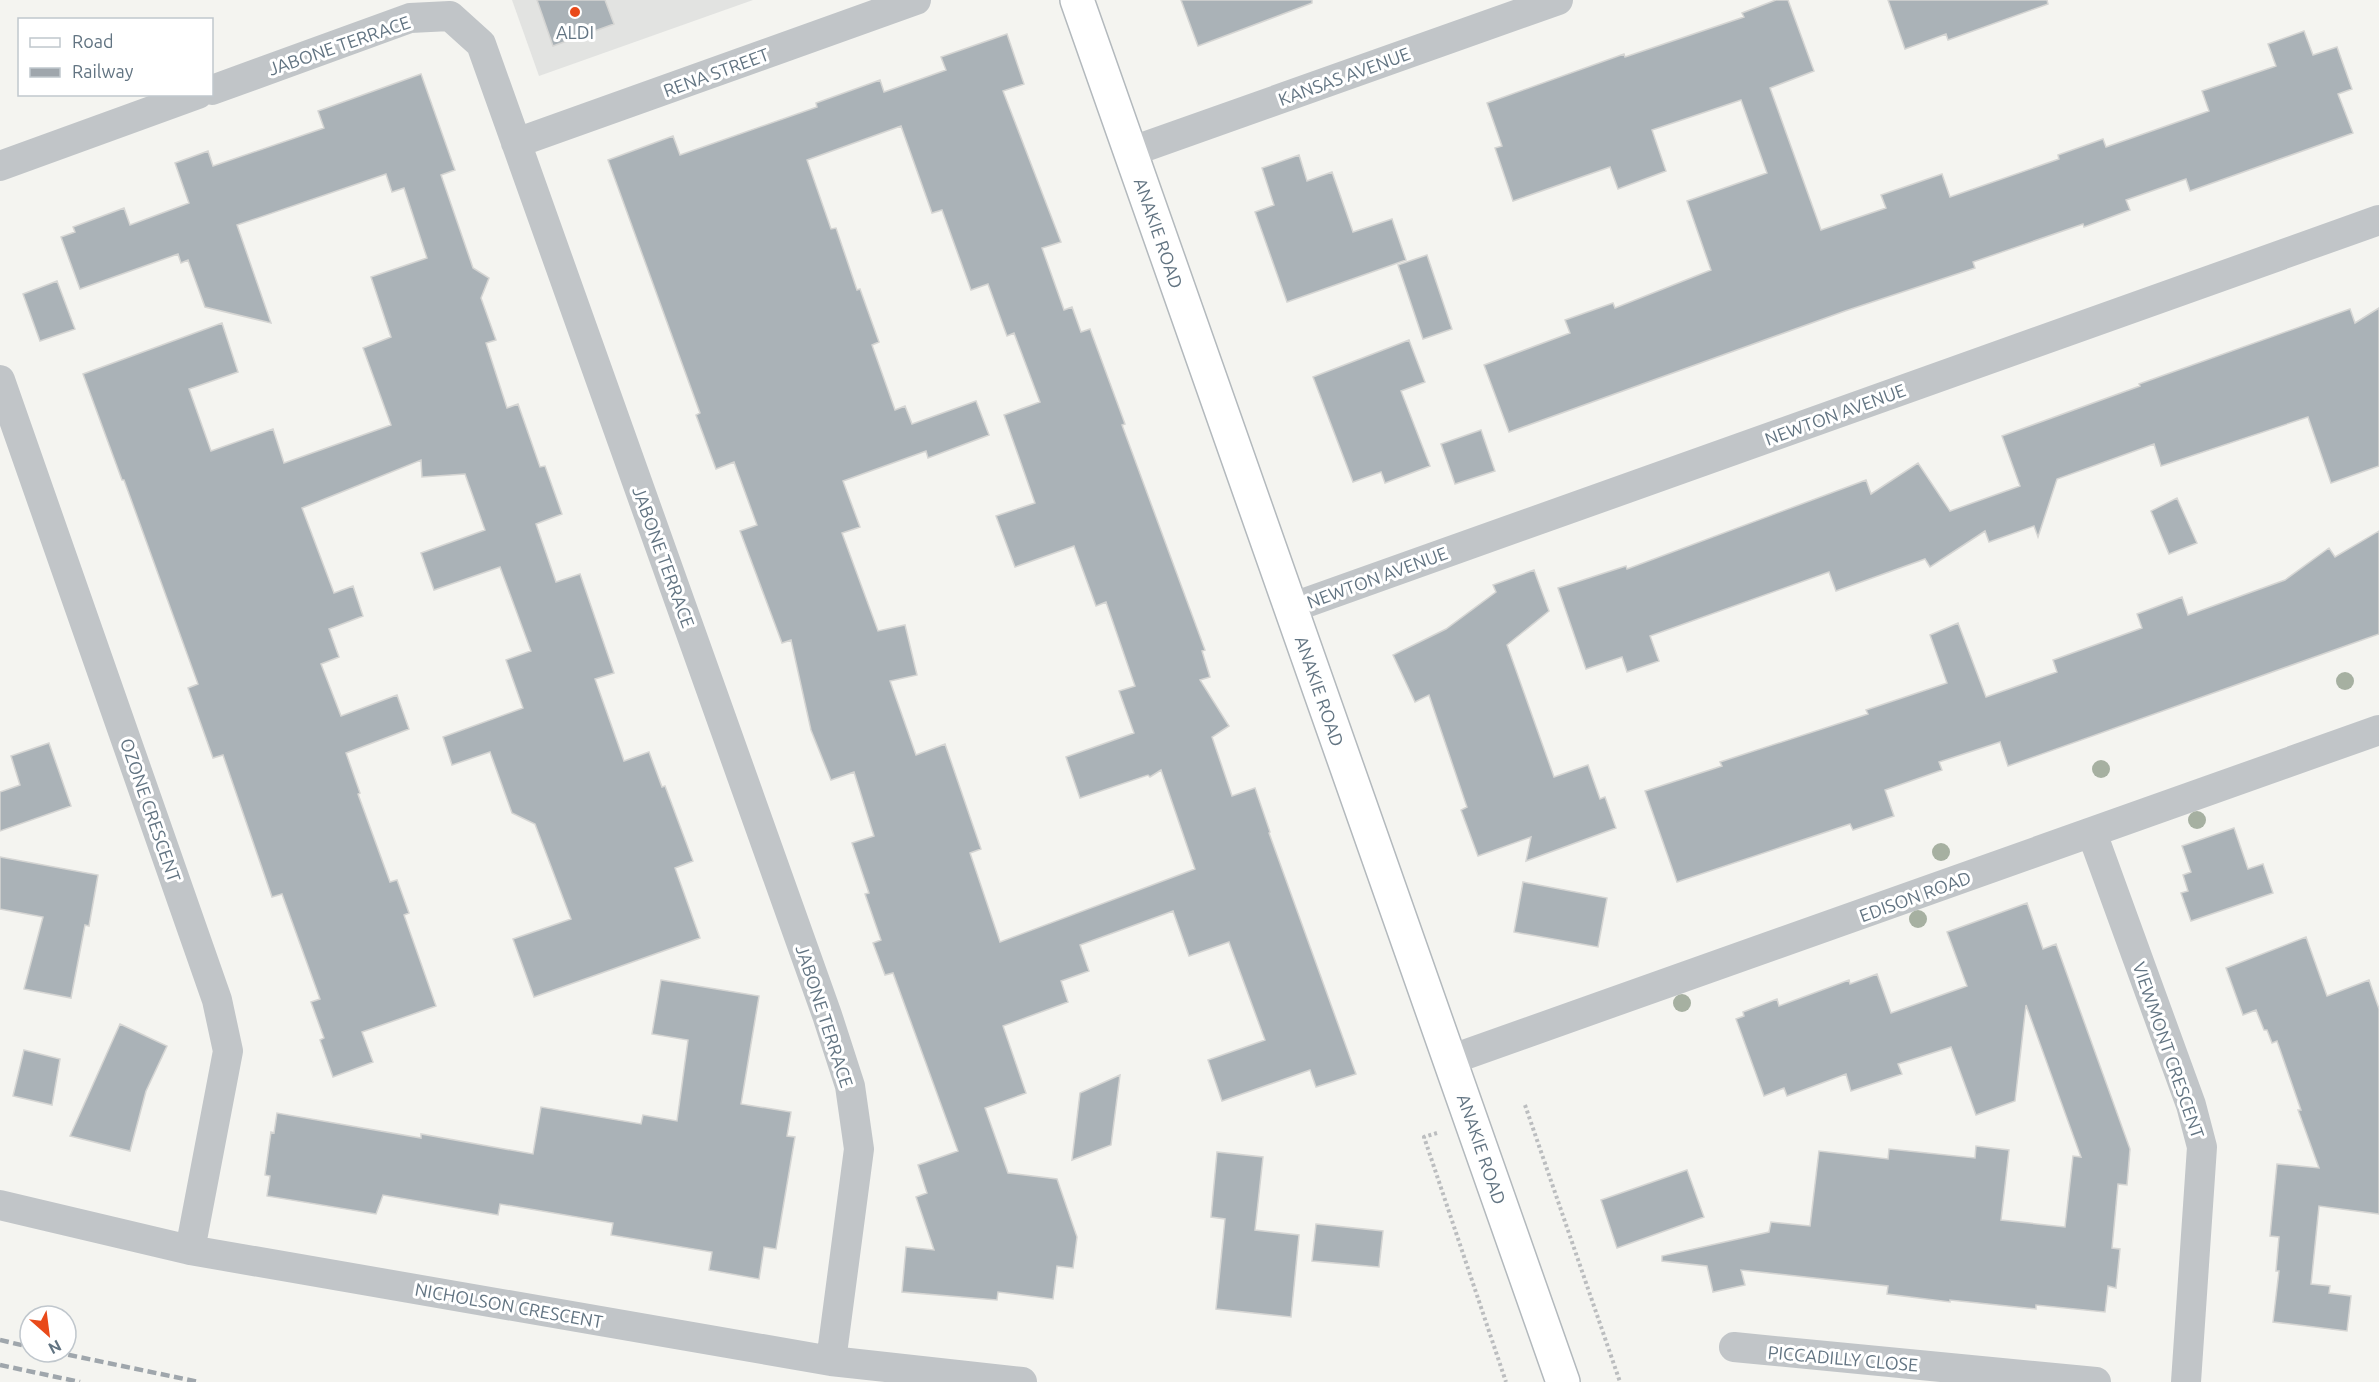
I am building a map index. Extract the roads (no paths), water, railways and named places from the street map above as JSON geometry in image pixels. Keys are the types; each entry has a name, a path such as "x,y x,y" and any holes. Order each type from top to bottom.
{"main road":[{"name":"ANAKIE ROAD","path":"1077,0 1563,1382"}],"street":[{"name":"RENA STREET","path":"516,143 916,0"},
{"name":"KANSAS AVENUE","path":"1130,152 1558,0"},
{"name":"JABONE TERRACE","path":"213,90 410,18 450,16 481,44 823,1003 850,1086 859,1149 831,1361"},
{"path":"0,166 192,96"},
{"name":"NEWTON AVENUE","path":"1291,608 2379,220"},
{"name":"OZONE CRESCENT","path":"0,380 217,1000 228,1051 190,1250"},
{"name":"EDISON ROAD","path":"1450,1060 2379,729"},
{"name":"VIEWMONT CRESCENT","path":"2092,833 2191,1105 2202,1147 2186,1382"},
{"name":"NICHOLSON CRESCENT","path":"0,1205 190,1250 831,1361 1022,1382"},
{"name":"PICCADILLY CLOSE","path":"1734,1347 2096,1382"}],"railway":[{"path":"0,1340 18,1344"},
{"path":"78,1357 199,1382"},
{"path":"0,1365 80,1382"}],"place":[{"name":"ALDI","path":"575,12"}]}
